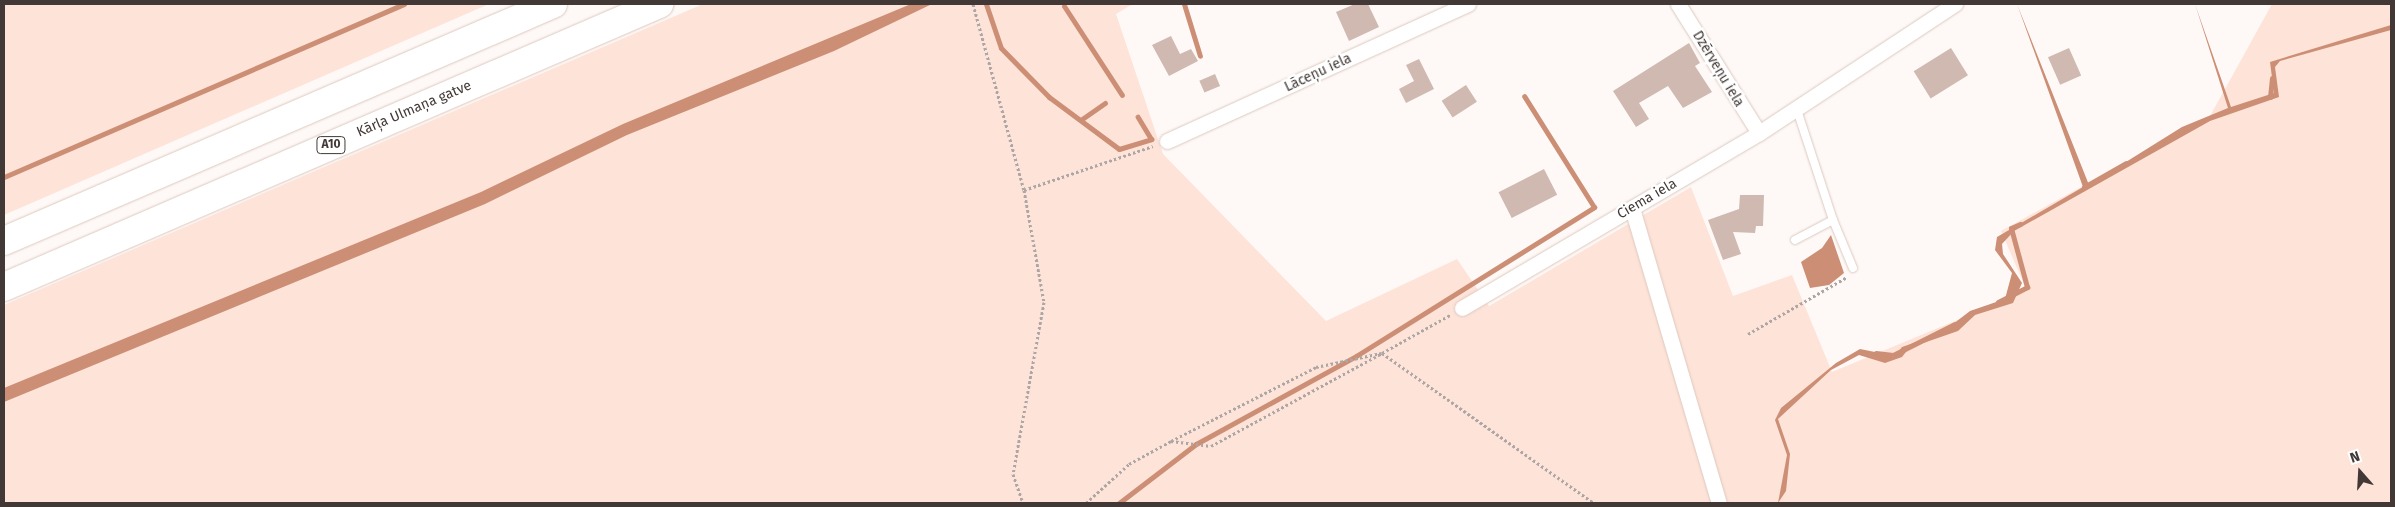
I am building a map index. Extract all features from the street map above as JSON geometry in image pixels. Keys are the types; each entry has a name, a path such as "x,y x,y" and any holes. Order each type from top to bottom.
{"highway":[{"path":"4,241 553,4"},
{"name":"Kārļa Ulmaņa gatve","path":"4,287 659,4"}],"street":[{"name":"Lāceņu iela","path":"1168,141 1468,4"},
{"name":"Dzērveņu iela","path":"1678,4 1760,133"},
{"name":"Ciema iela","path":"1462,308 1760,133 1955,4"},
{"path":"1632,208 1719,503"}],"lane":[{"path":"1797,110 1833,220 1853,268"},
{"path":"1795,240 1833,220"}],"path":[{"path":"973,4 1024,190 1044,302 1013,474 1023,503"},
{"path":"1024,190 1168,141"},
{"path":"1748,334 1842,283 1853,268"},
{"path":"1171,441 1211,446 1462,308"},
{"path":"1086,503 1129,464 1171,441 1324,364 1382,353 1594,503"}],"shaded area":[{"path":"4,4 489,4 4,215"},
{"path":"703,4 1133,4 1116,14 1163,154 1326,321 1457,259 1489,306 1691,187 1733,296 1792,275 1832,372 2027,291 2001,231 2210,116 2272,4 2391,4 2391,503 4,503 4,305"},
{"path":"911,4 932,4 834,51 627,135 485,204 4,402 4,388 481,192 623,124"},
{"path":"2017,4 2089,185 2182,127 2228,108 2195,4 2231,107 2274,93 2270,62 2391,25 2391,30 2280,61 2275,67 2279,97 2210,121 2014,231 2002,244 2003,254 2022,283 2013,303 1975,315 1958,331 1909,348 1902,357 1885,363 1859,355 1831,370 1778,419 1790,454 1786,491 1778,503 1787,455 1775,420 1781,408 1836,363 1860,349 1895,356 1902,347 1940,334 1970,311 2005,299 2012,273 1995,250 1997,237 2083,187"},
{"path":"1831,235 1844,273 1829,285 1810,288 1801,262 1822,248"}],"building":[{"path":"1355,4 1368,4 1379,27 1349,41 1336,12"},
{"path":"1171,36 1180,54 1191,49 1198,61 1169,76 1152,45"},
{"path":"1689,43 1700,63 1695,66 1712,92 1683,108 1668,86 1639,103 1649,119 1636,127 1613,91"},
{"path":"1951,48 1968,75 1931,98 1914,71"},
{"path":"2069,48 2081,75 2060,85 2048,57"},
{"path":"1419,59 1434,89 1406,103 1399,89 1414,81 1406,65"},
{"path":"1215,74 1220,86 1204,93 1199,81"},
{"path":"1466,85 1477,102 1453,118 1442,101"},
{"path":"1544,169 1557,195 1512,218 1499,192"},
{"path":"1740,195 1764,195 1763,226 1756,226 1755,233 1733,232 1741,254 1723,260 1708,220 1739,209"}],"waterway":[{"path":"4,177 404,4"},
{"path":"986,4 1001,48 1049,97 1119,149 1151,139 1138,117"},
{"path":"1184,4 1200,56"},
{"path":"1064,6 1122,95"},
{"path":"2270,97 2272,78"},
{"path":"1119,503 1196,444 1356,356 1594,207 1524,96"},
{"path":"1082,119 1105,103"},
{"path":"2084,187 2126,163"},
{"path":"1998,302 2027,287 2011,228 2020,224"},
{"path":"1876,353 1893,355 1955,324"}]}
